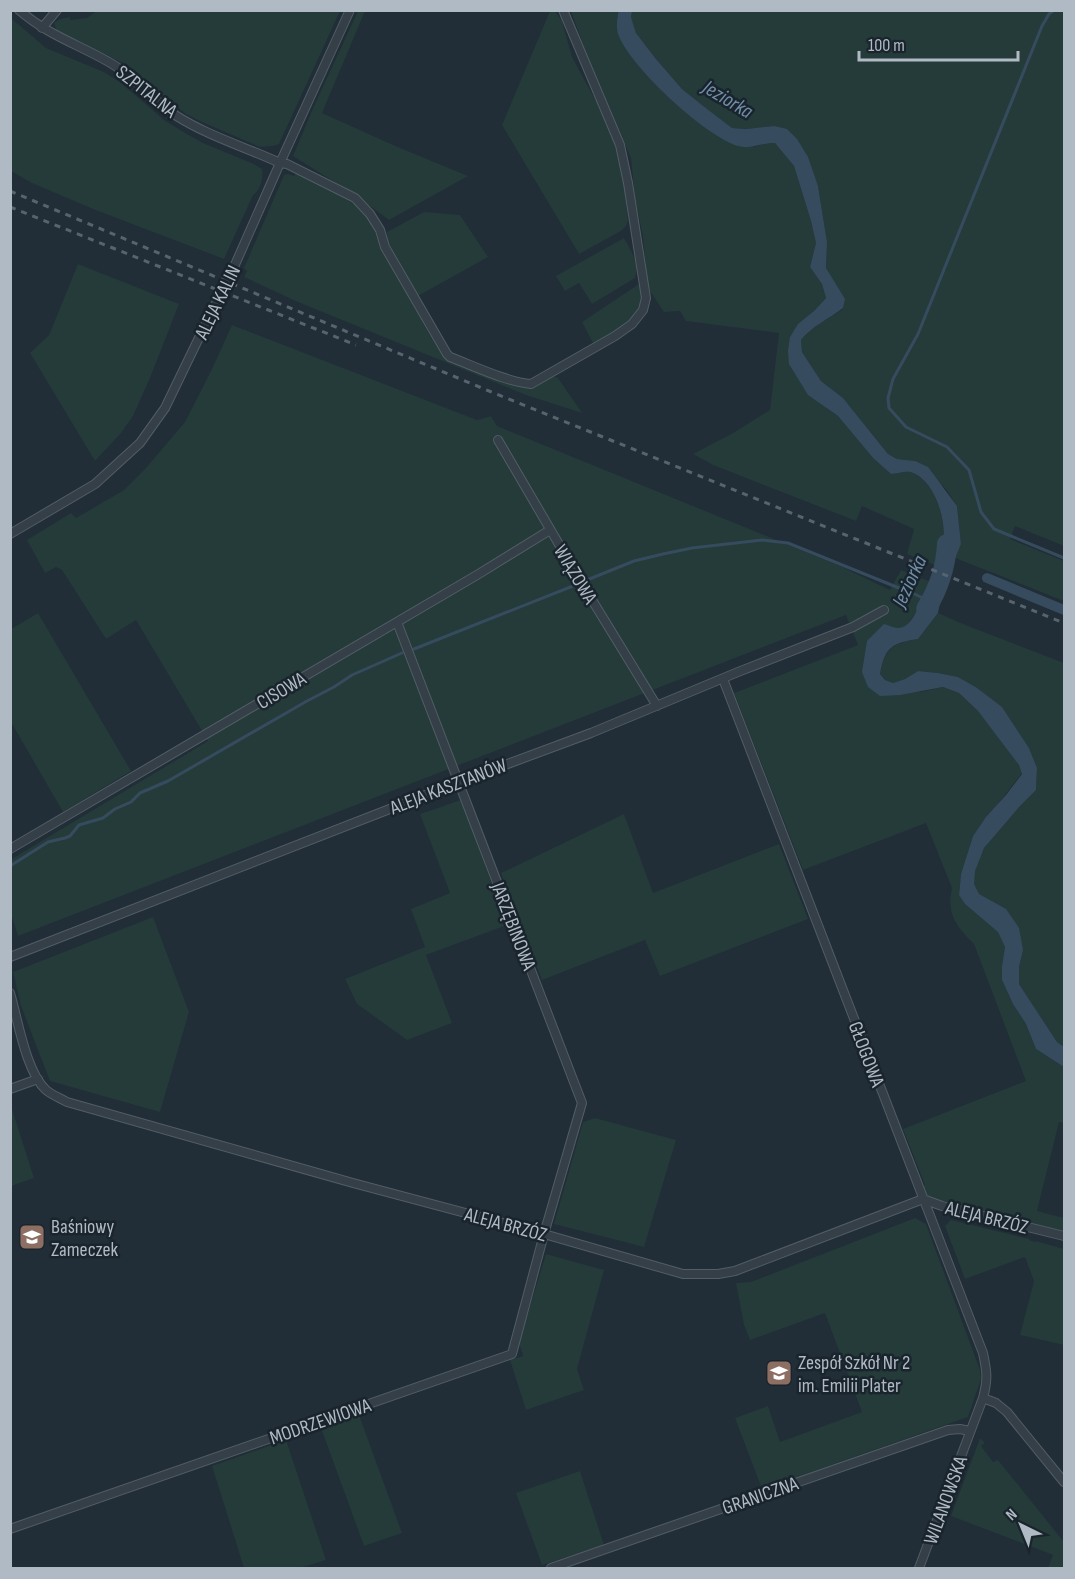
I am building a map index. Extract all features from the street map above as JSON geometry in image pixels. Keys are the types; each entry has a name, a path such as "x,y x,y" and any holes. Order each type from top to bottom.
{"street":[{"name":"SZPITALNA","path":"20,10 58,38 125,72 173,113 192,125 280,163"},
{"path":"42,28 57,10"},
{"name":"ALEJA KALIN","path":"10,534 95,484 140,443 165,408 234,267 350,10"},
{"path":"280,163 287,164 355,198 370,214 380,230 386,247 447,354 457,360 523,384 531,384 542,379 632,324 643,310 646,298 620,145 563,10"},
{"name":"WIĄZOWA","path":"498,440 657,706"},
{"name":"CISOWA","path":"10,849 550,530"},
{"name":"ALEJA KASZTANÓW","path":"10,957 591,733 853,627 884,610"},
{"name":"JARZĘBINOWA","path":"397,622 582,1103 544,1234"},
{"name":"GŁOGOWA","path":"723,679 983,1353 987,1382 970,1431"},
{"name":"ALEJA BRZÓZ","path":"10,993 27,1056 38,1079 46,1090 67,1102 682,1274 718,1274 735,1271 923,1199 942,1206 1065,1236"},
{"path":"10,1089 38,1079"},
{"name":"MODRZEWIOWA","path":"10,1529 512,1354 544,1234"},
{"path":"983,1398 996,1403 1008,1412 1065,1482"},
{"name":"GRANICZNA","path":"551,1569 948,1430 970,1431"},
{"name":"WILANOWSKA","path":"919,1569 970,1431"}],"green space":[{"path":"98,10 340,11 279,144 260,147 186,114 123,63 56,29 54,23 60,19 87,18"},
{"path":"632,10 1064,11 1064,546 1015,526 1010,539 1064,561 1064,601 955,558 961,544 957,506 946,489 915,461 897,459 888,454 843,398 821,381 802,352 801,340 815,327 843,309 826,268 827,242 818,186 774,126 732,128 682,89 636,33 631,17"},
{"path":"358,11 365,11 322,113 468,176 389,220 355,195 293,156"},
{"path":"550,11 555,11 562,21 572,57 597,103 619,155 624,178 628,221 626,226 579,254 502,125"},
{"path":"571,11 619,11 617,18 627,48 754,147 775,143 794,166 816,243 810,267 822,284 826,298 790,337 826,408 838,416 873,458 891,474 910,472 926,482 932,491 941,512 944,533 935,565 907,554 914,529 862,506 856,521 713,465 693,454 770,410 779,333 686,321 680,311 664,312 650,291 631,158"},
{"path":"11,18 46,48 104,72 120,82 164,120 187,134 262,169 261,184 253,195 224,259 93,209 32,183 11,171"},
{"path":"296,173 347,199 364,214 430,334 438,347 450,359 519,385 553,376 558,378 582,413 526,395 298,302 244,277 247,271 244,268 284,175 294,176"},
{"path":"424,212 460,215 488,257 418,296 388,242 387,232"},
{"path":"624,238 636,262 635,278 592,304 579,283 565,291 556,276"},
{"path":"78,264 179,304 133,416 95,461 30,353 49,335"},
{"path":"639,284 642,298 631,320 593,343 582,322"},
{"path":"232,325 477,420 491,416 497,426 840,566 890,590 901,570 929,581 916,613 905,627 867,641 868,687 921,692 943,687 959,693 978,711 1007,748 1022,773 973,836 961,874 959,895 965,904 998,931 1005,947 1002,980 1013,1004 1026,1024 1036,1049 1064,1067 1064,1123 1059,1122 1037,1211 1064,1218 1064,1232 928,1196 903,1129 1026,1081 974,944 954,919 950,905 952,888 926,823 803,870 734,693 858,645 846,615 18,936 11,914 10,860 208,741 136,620 106,639 62,570 56,567 45,573 27,540 71,513 76,518 124,490 145,469 185,422"},
{"path":"38,613 131,771 63,812 11,722 11,629"},
{"path":"938,613 1064,663 1064,1047 1057,1042 1019,984 1019,967 1023,950 978,894 974,885 974,873 985,847 1006,820 1036,790 1037,768 1029,748 1002,707 958,677 918,671 893,683 885,680 880,674 891,648 902,642 918,639"},
{"path":"461,800 507,925 426,955 452,1023 407,1040 357,1004 345,979 425,947 411,909 450,893 420,814"},
{"path":"624,814 653,893 779,844 808,919 660,976 645,940 542,980 501,873"},
{"path":"153,917 189,1012 160,1112 50,1081 21,1006 13,972"},
{"path":"10,1103 34,1178 11,1186 10,1186"},
{"path":"595,1118 676,1140 644,1247 554,1224 583,1122"},
{"path":"915,1218 926,1224 980,1370 981,1379 968,1417 762,1489 735,1418 768,1406 780,1442 862,1412 825,1313 750,1340 744,1325 736,1283 751,1282"},
{"path":"951,1220 1064,1249 1064,1345 1020,1335 1034,1281 1025,1257 965,1279 945,1226"},
{"path":"546,1254 604,1270 577,1369 584,1390 526,1410 510,1360 523,1356 519,1343"},
{"path":"359,1415 402,1533 364,1546 321,1428"},
{"path":"980,1438 985,1443 981,1446 993,1462 998,1460 1064,1542 1064,1568 1048,1568 1053,1555 951,1516"},
{"path":"286,1440 326,1560 300,1568 244,1568 212,1466"},
{"path":"580,1471 604,1545 542,1565 516,1493"}],"water":[{"path":"619,10 632,11 631,17 636,33 682,89 702,105 732,128 774,126 787,129 797,139 808,157 818,186 827,242 826,268 845,299 843,308 805,335 801,340 802,352 821,381 843,398 888,454 897,459 915,461 928,467 957,506 961,544 950,571 935,565 943,542 943,523 937,501 926,482 910,472 891,474 873,458 838,416 808,395 789,364 790,337 798,324 826,298 822,284 810,267 816,243 794,166 775,143 748,147 738,146 707,129 670,99 625,48 617,31"},
{"path":"929,581 943,587 938,613 918,639 902,642 887,652 880,674 885,680 893,683 918,671 958,677 1002,707 1029,748 1037,768 1036,790 984,848 975,871 974,884 979,894 1006,909 1019,928 1023,950 1019,967 1019,984 1057,1042 1064,1047 1064,1067 1036,1049 1026,1024 1013,1004 1002,980 1005,947 998,932 965,904 959,895 961,874 973,836 1022,774 1019,765 978,711 959,693 943,687 900,695 880,696 868,687 862,672 867,641 884,624 898,628 909,623 918,609"}],"waterway":[{"path":"1054,10 1042,26 918,334 893,379 888,398 889,408 906,427 947,447 969,470 981,512 994,529 1064,558"},
{"path":"587,580 634,561 663,554 692,548 762,540 788,543 899,588"},
{"name":"Jeziorka","path":"926,609 941,578 947,544"},
{"path":"987,578 1064,610"},
{"path":"414,649 573,586"},
{"path":"908,591 925,599"},
{"path":"10,866 48,842 70,836 79,825 103,818 115,809 131,802 140,793 168,781 352,675 402,653"}],"railway":[{"path":"10,191 489,391 1064,623"},
{"path":"10,207 356,345"}],"place":[{"name":"Baśniowy Zameczek","path":"32,1237"},
{"name":"Zespół Szkół Nr 2 im. Emilii Plater","path":"779,1373"}]}
